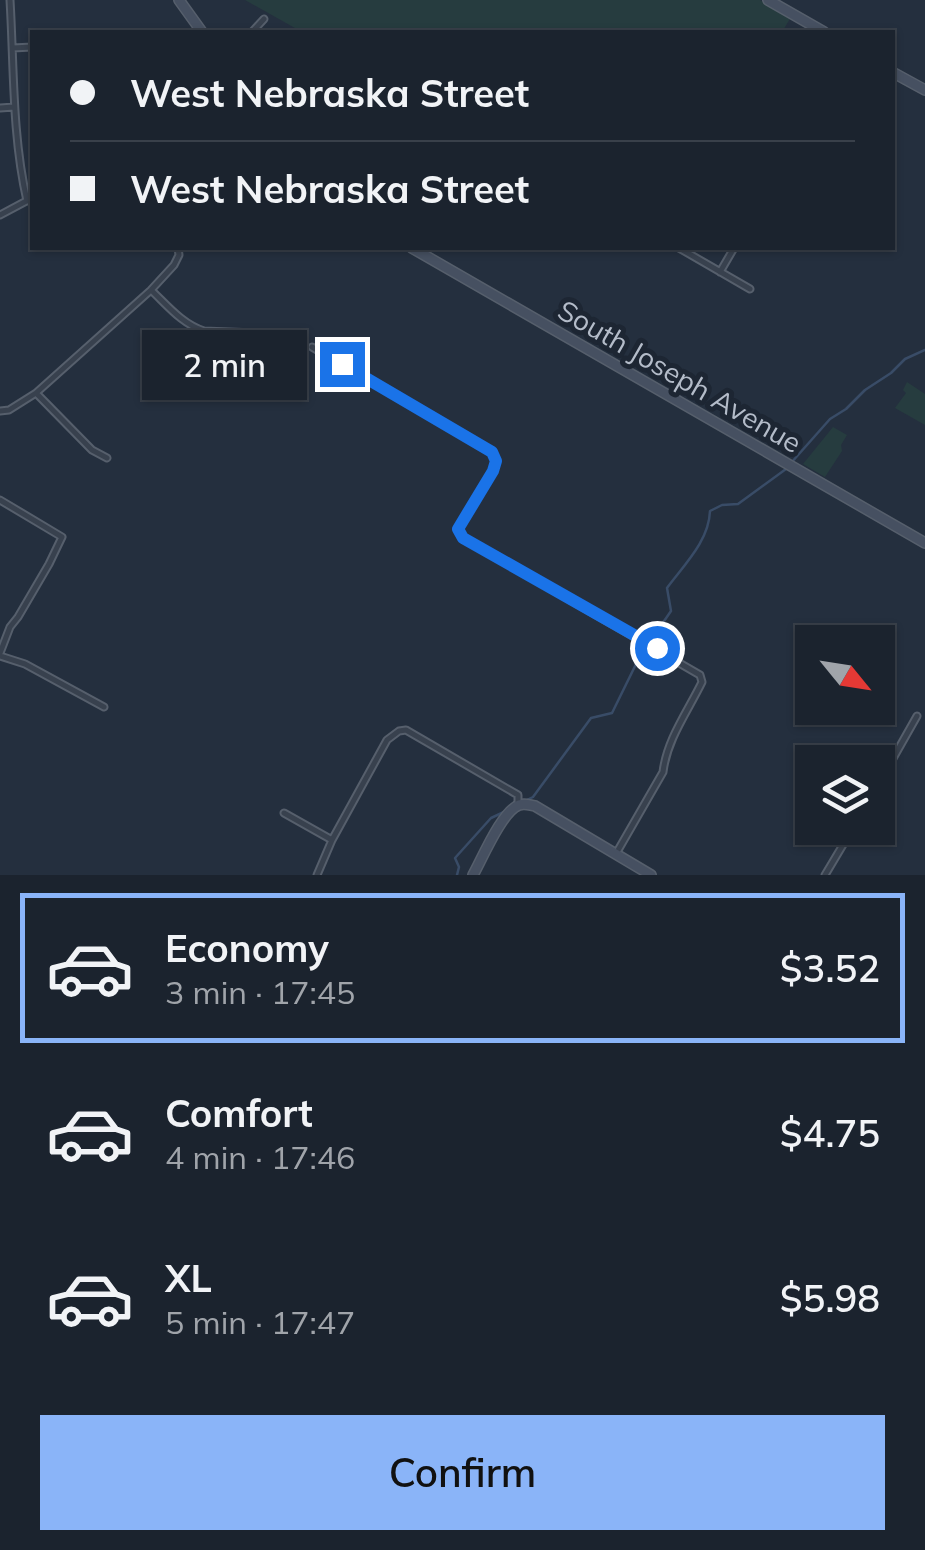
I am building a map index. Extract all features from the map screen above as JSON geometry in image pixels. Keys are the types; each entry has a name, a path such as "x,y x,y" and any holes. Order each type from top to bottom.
{"main road":[{"path":"179,0 201,30"},
{"path":"768,0 820,30"},
{"path":"895,74 925,90"},
{"name":"South Joseph Avenue","path":"415,250 925,543"},
{"path":"472,875 507,815 518,805 526,804 651,875"}],"street":[{"path":"0,216 30,199 20,169 10,0"},
{"path":"254,30 264,19"},
{"path":"13,48 30,47"},
{"path":"0,108 14,108"},
{"path":"0,410 10,410 36,393 151,290 174,265 178,250"},
{"path":"682,250 750,289"},
{"path":"720,272 733,250"},
{"path":"151,290 182,320 204,332 285,334"},
{"path":"312,347 492,452 496,461 493,471 458,529 463,538 700,674 702,682 664,760 663,772 616,855"},
{"path":"36,393 92,450 107,458"},
{"path":"0,500 62,537 10,627 0,655 25,664 104,707"},
{"path":"895,755 917,716"},
{"path":"317,875 386,740 399,731 406,730 518,795 518,805"},
{"path":"284,812 332,840"},
{"path":"825,875 843,845"}],"green space":[{"path":"245,0 760,0 791,17 783,30 298,30"},
{"path":"907,382 925,394 925,425 895,408 906,393 903,390"},
{"path":"833,427 847,435 825,477 803,464"}],"waterway":[{"path":"791,463 830,419 905,359 925,350"},
{"path":"527,800 591,718 612,713 640,656 671,611 667,588 700,542 710,511 738,504 786,469"},
{"path":"457,875 455,858 491,818 506,811"}],"route":[{"path":"342,364 492,452 496,461 493,471 458,529 463,538 657,648"}]}
